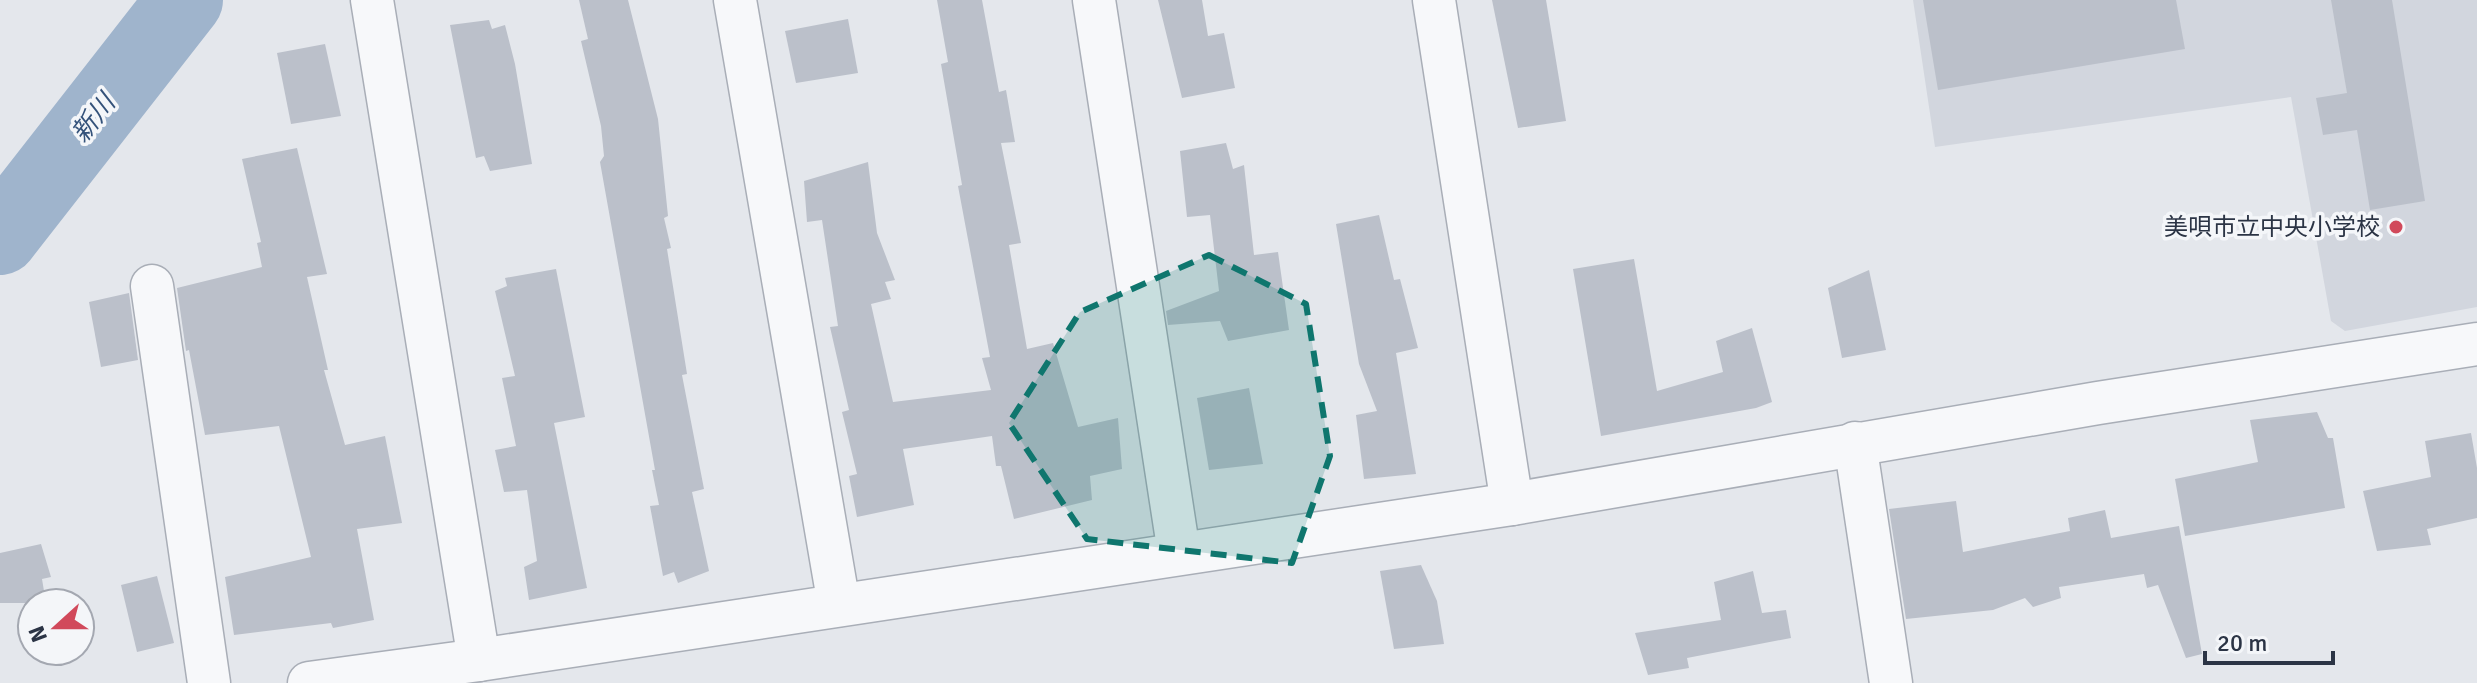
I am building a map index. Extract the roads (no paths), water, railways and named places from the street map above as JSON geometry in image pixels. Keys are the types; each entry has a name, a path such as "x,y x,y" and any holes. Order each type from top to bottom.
{"street":[{"path":"372,0 479,660"},
{"path":"735,0 839,605"},
{"path":"1094,0 1179,553"},
{"path":"1434,0 1512,504"},
{"path":"152,286 209,683"},
{"path":"309,683 1512,504 1855,443 2477,344"},
{"path":"1855,443 1891,683"}],"waterway":[{"name":"新川","path":"0,237 185,0"}],"place":[{"name":"美唄市立中央小学校","path":"2396,227"}]}
